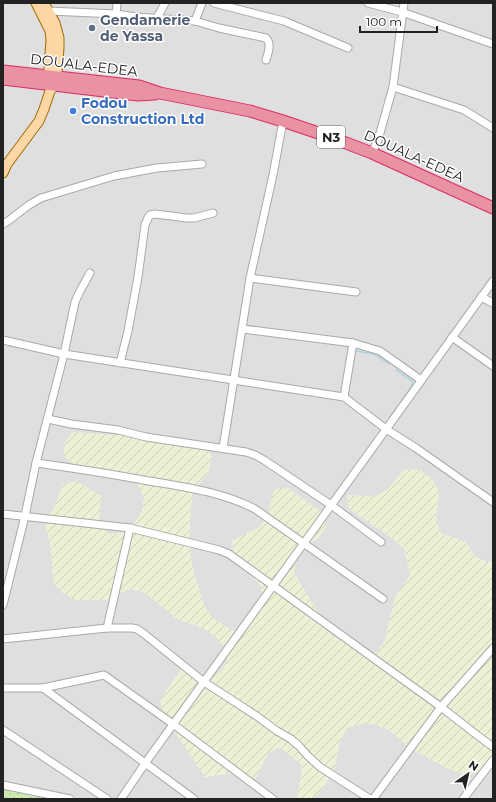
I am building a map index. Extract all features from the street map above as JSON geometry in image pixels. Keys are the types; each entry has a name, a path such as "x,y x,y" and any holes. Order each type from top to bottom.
{"highway":[{"name":"DOUALA-EDEA","path":"3,71 52,82 138,95 160,93 250,111 333,138 492,207"},
{"name":"DOUALA-EDEA","path":"3,79 52,82"}],"main road":[{"path":"36,3 50,31 52,40 52,82"},
{"path":"3,173 7,164 39,121 52,82 59,48 59,38 55,23 46,7"}],"street":[{"path":"116,14 117,3"},
{"path":"157,18 165,3"},
{"path":"195,20 202,3"},
{"path":"214,3 284,21 348,48"},
{"path":"368,3 402,12 493,44"},
{"path":"372,154 378,140 393,87 404,3"},
{"path":"46,7 64,11 95,14 116,14 195,20 219,28 266,38 269,47 266,60"},
{"path":"393,87 464,110 493,128"},
{"path":"223,448 250,278 273,175 283,121"},
{"path":"3,224 41,198 114,176 157,168 202,164"},
{"path":"120,363 128,331 138,277 145,225 148,218 150,215 154,214 194,218 212,213"},
{"path":"3,605 25,516 36,463 64,354 74,302 90,273"},
{"path":"250,278 356,292"},
{"path":"121,799 173,724 493,280"},
{"path":"481,296 493,303"},
{"path":"242,328 353,343 380,351 421,380"},
{"path":"452,337 493,366"},
{"path":"3,340 64,354 344,397 386,429 416,448 493,502"},
{"path":"344,397 353,343"},
{"path":"48,419 71,424 118,430 146,437 223,448 255,455 331,505 381,542"},
{"path":"36,463 94,471 167,484 222,496 241,502 255,510 383,599"},
{"path":"3,514 130,528 219,550 229,554 441,707 493,747"},
{"path":"107,628 130,528"},
{"path":"3,639 107,628 137,629 204,682 277,731 290,738 320,767 372,799 441,707 493,648"},
{"path":"3,688 43,688 104,675 173,724 273,799"},
{"path":"43,688 146,762 194,799"},
{"path":"3,730 107,799"},
{"path":"463,799 493,760"},
{"path":"3,785 70,799"}],"shaded area":[{"path":"3,3 493,3 493,561 487,562 474,556 467,543 440,533 436,519 439,491 405,469 387,490 375,497 347,495 405,550 410,575 395,598 385,640 378,651 370,655 332,636 294,573 297,559 304,548 318,538 268,516 260,527 232,541 234,555 261,586 263,600 237,633 212,618 204,606 192,566 189,538 192,494 209,470 65,442 64,456 75,466 128,477 139,486 144,498 142,512 134,524 122,533 108,534 63,484 54,509 45,520 50,541 54,584 105,600 129,589 144,592 176,618 203,628 215,636 224,646 228,660 221,672 194,679 184,665 164,722 174,731 205,777 233,773 256,777 268,753 280,747 301,764 301,777 297,799 64,799 3,788"},
{"path":"364,723 377,725 389,730 410,748 451,770 464,774 493,757 493,799 312,799 319,793 334,770 340,742 346,729"}],"green space":[{"path":"73,432 146,437 203,446 212,456 209,470 192,494 189,538 192,566 204,606 212,618 237,633 263,600 261,586 234,555 232,541 260,527 268,516 274,489 288,488 324,514 326,528 318,538 304,548 297,559 294,573 332,636 370,655 378,651 385,640 395,598 410,575 405,550 395,540 349,509 347,495 375,497 387,490 405,469 420,470 432,479 439,491 436,519 440,533 467,543 474,556 487,562 493,561 493,757 478,771 464,774 451,770 410,748 389,730 377,725 364,723 346,729 340,742 334,770 319,793 312,799 297,799 301,778 301,764 280,747 268,753 256,778 233,773 205,777 174,731 164,722 160,700 184,665 194,679 221,672 228,660 224,646 215,636 203,628 176,618 144,592 129,589 105,600 76,600 64,594 54,584 50,542 45,520 54,509 63,484 76,481 101,496 99,523 108,534 123,533 134,524 142,512 144,498 139,486 128,477 75,466 64,456 65,442"},
{"path":"3,788 64,799 3,799"}],"waterway":[{"path":"356,351 374,354 389,364"},
{"path":"396,370 412,381 412,386 399,405"},
{"path":"390,417 397,407"}],"place":[{"name":"Gendamerie de Yassa","path":"92,28"},
{"name":"Fodou Construction Ltd","path":"73,111"}]}
